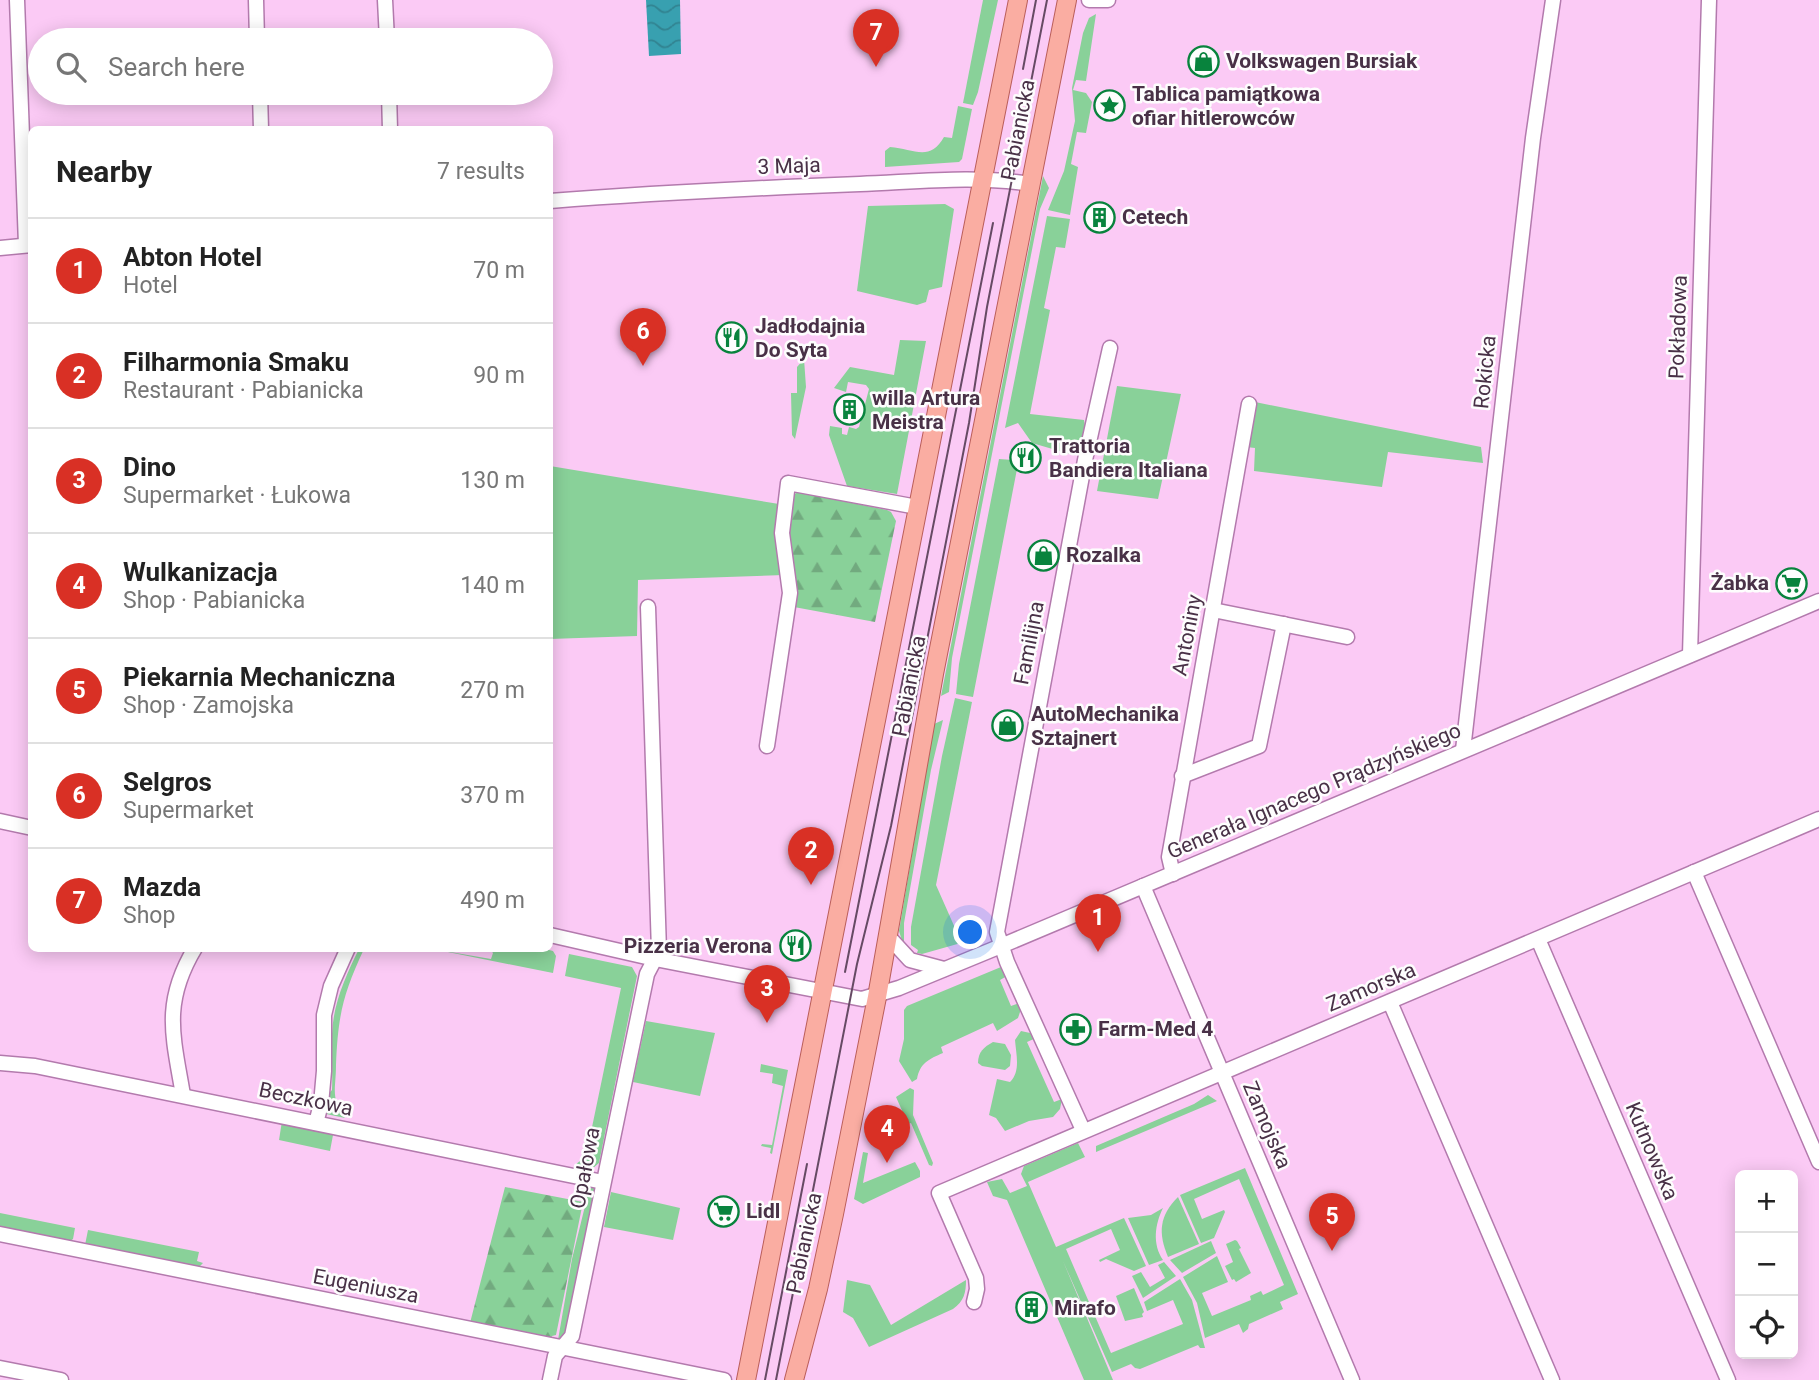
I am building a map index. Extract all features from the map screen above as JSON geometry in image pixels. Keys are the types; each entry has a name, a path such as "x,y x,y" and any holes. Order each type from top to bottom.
{"main road":[{"name":"Pabianicka","path":"746,1380 1018,0"},
{"name":"Pabianicka","path":"794,1380 829,1238 877,997 934,674 1067,0"}],"street":[{"path":"17,0 28,225"},
{"path":"256,0 257,28"},
{"path":"385,0 386,28"},
{"path":"1089,0 1108,0"},
{"name":"Rokicka","path":"1463,750 1533,138 1553,0"},
{"name":"Pokładowa","path":"1690,655 1709,0"},
{"path":"260,105 261,126"},
{"path":"389,105 390,126"},
{"name":"3 Maja","path":"553,201 718,189 1007,180 1031,184"},
{"path":"0,248 28,245"},
{"name":"Familijna","path":"1001,946 997,932 1007,873 1085,460 1110,348"},
{"name":"Antoniny","path":"1173,874 1169,857 1182,776 1249,404"},
{"path":"767,746 790,593 782,540 788,483 917,507"},
{"name":"Generała Ignacego Prądzyńskiego","path":"553,936 655,960 862,999 877,997 1819,601"},
{"name":"Opałowa","path":"550,1380 555,1356 572,1336 647,974 659,945 648,607"},
{"path":"1213,610 1347,636"},
{"path":"1182,776 1259,746 1283,624"},
{"name":"Zamorska","path":"974,1302 976,1278 939,1193 1819,819"},
{"path":"0,821 28,827"},
{"path":"1694,872 1819,1162"},
{"name":"Zamojska","path":"1143,886 1352,1380"},
{"path":"887,935 910,960 946,969"},
{"name":"Kutnowska","path":"1538,939 1728,1380"},
{"path":"1001,946 1083,1130"},
{"path":"183,1095 173,1037 173,1003 182,971 193,952"},
{"path":"316,1123 324,1071 324,1013 331,986 346,952"},
{"path":"1390,1002 1552,1380"},
{"name":"Beczkowa","path":"0,1063 35,1066 183,1095 603,1182"},
{"name":"Eugeniusza","path":"0,1234 724,1380"},
{"path":"0,1368 61,1380"}],"green space":[{"path":"983,0 998,0 973,105 963,103"},
{"path":"1096,14 1086,81 1076,80 1073,90 1086,93 1092,102 1086,133 1077,132 1071,164 1078,167 1070,215 1048,210 1064,171 1075,121 1072,88 1083,33 1089,18"},
{"path":"958,106 972,109 962,159 959,162 885,167 885,151 890,147 927,152 939,145 944,137 952,138"},
{"path":"1043,176 1049,188 1040,209 952,658 949,692 941,696"},
{"path":"945,204 954,209 942,287 929,290 926,302 917,305 857,291 868,206"},
{"path":"1047,216 1070,219 1065,248 1056,247 1044,308 1050,310 1030,414 1084,420 1079,453 1073,455 1032,443 1018,423 1005,428"},
{"path":"900,340 926,341 897,494 847,486 829,435 830,426 842,428 842,434 847,435 849,427 859,427 869,389 866,385 848,382 846,392 834,388 850,367 894,375"},
{"path":"804,359 806,387 795,439 792,435 791,393 797,393 797,367"},
{"path":"1117,386 1181,394 1158,499 1097,491"},
{"path":"1255,402 1481,447 1483,463 1388,452 1382,487 1254,471 1255,448 1246,447"},
{"path":"999,459 1013,460 1012,467 1017,469 973,697 956,694 959,664"},
{"path":"553,466 779,504 784,575 638,580 637,636 553,639"},
{"path":"798,492 891,512 896,521 875,622 794,607 787,539 793,495"},
{"path":"955,698 972,702 936,885 959,937 965,936 968,941 922,954 917,953 918,950 911,945 911,927"},
{"path":"943,720 931,770 904,923 904,947 899,931 934,724"},
{"path":"553,951 556,956 553,973 448,952 491,959 492,952"},
{"path":"358,952 363,952 351,979 340,1018 335,1093 337,1104 345,1118 326,1114 325,1104 332,1090 332,1034 335,1012 345,979"},
{"path":"569,954 632,967 637,976 599,1163 592,1169 575,1165 586,1156 621,988 565,976"},
{"path":"1001,967 1007,976 1000,980 1011,1006 1019,1003 1021,1009 1018,1018 997,1031 993,1023 941,1047 943,1053 926,1062 917,1079 912,1082 899,1061 904,1039 904,1010 907,1006"},
{"path":"646,1021 715,1033 700,1096 633,1082"},
{"path":"1021,1031 1036,1038 1027,1042 1054,1102 1062,1099 1060,1109 1053,1117 1029,1121 1005,1131 996,1118 989,1115 997,1079 1010,1082 1016,1073 1015,1040"},
{"path":"993,1042 1005,1044 1011,1055 1010,1066 1005,1070 978,1063 982,1050"},
{"path":"761,1064 788,1070 772,1154 771,1148 761,1146 772,1145 783,1086 772,1083 773,1074 760,1072"},
{"path":"910,1088 914,1090 913,1115 932,1166 929,1165 911,1123 908,1124 896,1097"},
{"path":"1208,1095 1217,1101 1096,1152 1096,1146 1194,1104"},
{"path":"282,1121 332,1131 330,1151 279,1140"},
{"path":"1078,1143 1085,1157 1028,1182 1056,1247 1124,1218 1146,1266 1134,1271 1106,1259 1100,1262 1099,1260 1120,1250 1111,1229 1066,1249 1111,1353 1183,1324 1173,1300 1147,1311 1144,1302 1180,1279 1192,1300 1205,1348 1198,1345 1140,1369 1131,1364 1112,1372 1063,1261 1113,1380 1084,1380 1007,1200 993,1196 987,1182 1002,1179 1010,1193 1027,1186 1021,1174 1024,1166"},
{"path":"863,1152 868,1153 863,1183 915,1162 920,1177 863,1204 854,1199"},
{"path":"1245,1168 1298,1294 1280,1302 1283,1309 1249,1324 1243,1333 1239,1324 1205,1338 1197,1303 1183,1277 1217,1256 1228,1282 1202,1293 1212,1316 1251,1300 1250,1296 1261,1291 1263,1295 1284,1285 1239,1179 1194,1199 1202,1219 1224,1210 1225,1212 1214,1238 1201,1243 1180,1195"},
{"path":"588,1183 597,1190 567,1334 558,1340 572,1259 586,1202"},
{"path":"505,1187 583,1202 556,1335 551,1339 470,1323"},
{"path":"611,1192 680,1208 673,1240 604,1227"},
{"path":"1178,1197 1199,1244 1168,1257 1162,1225 1167,1211"},
{"path":"1163,1208 1156,1234 1157,1247 1163,1260 1149,1265 1128,1218 1151,1215"},
{"path":"0,1213 75,1228 73,1239 69,1242 0,1229"},
{"path":"88,1230 199,1252 197,1261 203,1263 198,1268 85,1245"},
{"path":"1235,1240 1251,1273 1236,1282 1232,1280 1225,1266 1233,1262 1226,1244"},
{"path":"1211,1241 1216,1253 1182,1273 1170,1260"},
{"path":"1164,1262 1176,1276 1143,1298 1132,1276 1141,1272 1150,1287 1165,1278 1158,1265"},
{"path":"847,1280 870,1285 891,1325 966,1280 966,1289 960,1303 953,1309 869,1347 853,1318 843,1312"},
{"path":"1134,1288 1144,1312 1143,1317 1125,1321 1116,1296"}],"water":[{"path":"646,0 680,0 681,54 649,56"}],"tram line":[{"path":"1023,69 1036,0"},
{"path":"776,1380 857,964 891,826 1047,0"},
{"path":"845,972 993,223"},
{"path":"765,1380 807,1164"}],"place":[{"name":"Volkswagen Bursiak","path":"1203,61"},
{"name":"Mazda","path":"876,67"},
{"name":"Tablica pamiątkowa ofiar hitlerowców","path":"1109,106"},
{"name":"Cetech","path":"1099,217"},
{"name":"Jadłodajnia Do Syta","path":"732,338"},
{"name":"Selgros","path":"643,366"},
{"name":"willa Artura Meistra","path":"849,410"},
{"name":"Trattoria Bandiera Italiana","path":"1026,458"},
{"name":"Rozalka","path":"1043,555"},
{"name":"Żabka","path":"1792,583"},
{"name":"AutoMechanika Sztajnert","path":"1008,726"},
{"name":"Filharmonia Smaku","path":"811,885"},
{"name":"Pizzeria Verona","path":"795,946"},
{"name":"Abton Hotel","path":"1098,952"},
{"name":"Dino","path":"767,1023"},
{"name":"Farm-Med 4","path":"1075,1029"},
{"name":"Wulkanizacja","path":"887,1163"},
{"name":"Lidl","path":"723,1211"},
{"name":"Piekarnia Mechaniczna","path":"1332,1251"},
{"name":"Mirafo","path":"1031,1308"}]}
